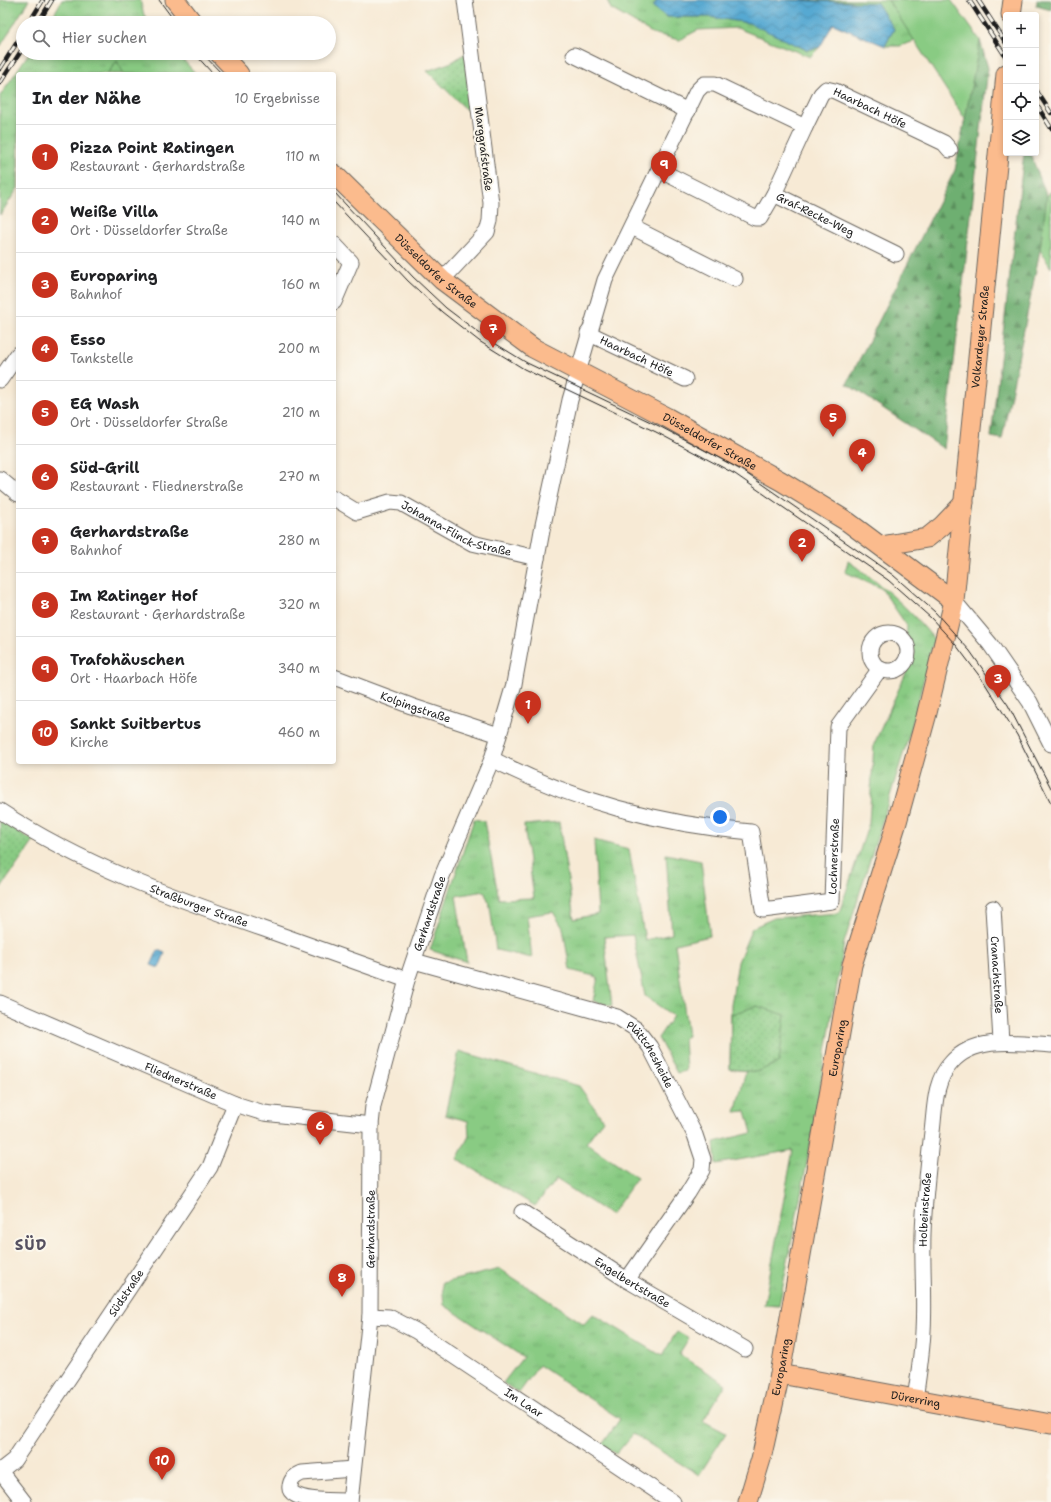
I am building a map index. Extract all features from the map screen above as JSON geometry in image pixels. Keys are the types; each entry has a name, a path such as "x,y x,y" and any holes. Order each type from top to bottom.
{"main road":[{"path":"174,0 187,16"},
{"path":"1011,12 1012,0"},
{"path":"226,60 237,72"},
{"name":"Volkardeyer Straße","path":"954,601 1005,84"},
{"name":"Düsseldorfer Straße","path":"336,176 442,280 533,348 781,481 848,522 954,601"},
{"path":"881,546 927,538 942,526 964,503"},
{"name":"Europaring","path":"748,1502 760,1459 780,1374 852,965 897,822 926,717 954,601"},
{"name":"Dürerring","path":"780,1374 1051,1424"}],"street":[{"name":"Marggrafstraße","path":"442,280 487,232 490,221 491,203 465,0"},
{"path":"574,55 688,111"},
{"name":"Haarbach Höfe","path":"578,371 588,333 605,280 697,91 704,84 715,84 805,127"},
{"name":"Haarbach Höfe","path":"774,194 821,94 826,89 834,90 944,144 950,150"},
{"name":"Graf-Recke-Weg","path":"659,170 754,218 760,218 774,194 896,254"},
{"path":"632,227 734,279"},
{"path":"336,246 351,262 336,297"},
{"name":"Haarbach Höfe","path":"588,333 685,379"},
{"path":"0,380 16,357"},
{"name":"Gerhardstraße","path":"353,1468 302,1473 294,1476 291,1482 290,1490 293,1497 300,1501 350,1502 370,1316 371,1125 373,1106 407,980 442,876 492,759 514,684 537,558 568,407 578,371"},
{"path":"0,479 16,492"},
{"name":"Johanna-Flinck-Straße","path":"336,499 357,512 390,502 401,503 472,543 537,558"},
{"name":"Düsseldorfer Straße","path":"954,601 990,644 1030,702 1051,744"},
{"name":"Lochnerstraße","path":"492,759 539,782 602,803 665,819 722,830 751,832 763,910 832,901 838,727 879,670"},
{"name":"Kolpingstraße","path":"336,678 411,706 499,735"},
{"name":"Straßburger Straße","path":"0,811 58,846 123,877 194,905 407,980"},
{"name":"Cranachstraße","path":"993,908 1001,1042"},
{"name":"Plättchesheide","path":"414,961 617,1017 636,1029 650,1047 695,1135 703,1159 702,1170 688,1193 626,1280"},
{"name":"Fliednerstraße","path":"0,1003 236,1104 264,1113 371,1125"},
{"path":"1001,1042 1051,1045"},
{"name":"Holbeinstraße","path":"915,1400 923,1331 923,1233 926,1180 937,1090 942,1075 951,1062 964,1052 986,1044 1001,1042"},
{"name":"Südstraße","path":"0,1471 14,1460 210,1167 236,1104"},
{"name":"Engelbertstraße","path":"522,1212 626,1280 745,1349"},
{"name":"Im Laar","path":"370,1316 389,1317 416,1331 673,1502"},
{"path":"0,1471 24,1502"}],"green space":[{"path":"0,0 29,0 19,16 16,16 16,21 0,47"},
{"path":"62,0 140,0 145,16 53,16"},
{"path":"607,0 657,0 654,7 667,17 709,17 751,23 807,50 820,47 810,57 737,28 698,30 679,40 652,33 611,9"},
{"path":"787,0 888,0 915,41 900,46 885,46 894,29 853,2"},
{"path":"888,0 951,0 980,40 965,119"},
{"path":"1037,0 1051,0 1051,10 1036,6"},
{"path":"980,40 988,68 944,449 847,384 955,170"},
{"path":"466,53 475,118 427,71 452,62"},
{"path":"24,60 183,60 194,72 123,72 117,62 109,72 16,72"},
{"path":"117,61 123,72 109,72"},
{"path":"16,72 16,191 0,215 0,96"},
{"path":"1024,156 1031,156 1047,196 1040,250 1002,439 991,437"},
{"path":"1051,190 1051,268 1040,250 1047,196"},
{"path":"848,561 894,597 915,617 934,639 911,729 844,943 811,1142 779,1306 764,1305 793,1150 716,1164 714,1142 752,1133 746,1111 735,1112 746,1071 730,1069 731,1005 738,962 752,928 774,918 839,913 869,823 874,744 915,653 906,639 907,626 881,588 845,572"},
{"path":"474,819 484,821 499,899 534,898 524,825 559,822 574,919 598,914 594,840 629,849 645,940 672,934 666,854 701,861 710,936 675,944 688,1036 684,1038 686,1071 677,1073 658,1038 673,1016 645,996 633,935 604,937 612,1006 593,1001 598,977 570,970 563,928 553,912 527,916 532,958 496,950 490,906 484,891 456,896 467,962 430,950"},
{"path":"1,821 34,841 0,889 0,823"},
{"path":"757,1006 785,1015 779,1062 757,1072 730,1069 731,1014"},
{"path":"459,1051 579,1086 603,1120 586,1143 637,1178 611,1215 556,1179 535,1206 457,1159 469,1136 468,1121 445,1115"},
{"path":"500,1269 584,1324 593,1314 662,1356 677,1331 689,1338 679,1354 726,1384 703,1421 726,1433 699,1475 633,1434 616,1454 602,1445 620,1419 539,1365 519,1393 503,1383 523,1357 444,1305 442,1283"}],"water":[{"path":"657,0 787,0 877,3 894,29 885,46 833,24 820,47 807,50 749,23 709,17 667,17 653,7"},
{"path":"158,950 165,953 159,968 151,965"}],"tram line":[{"path":"159,0 171,16"},
{"path":"200,60 211,72"},
{"path":"209,60 220,72"},
{"path":"336,194 413,277 446,308 483,336 527,363 659,426 740,469 893,575 935,612 970,651 1008,705 1051,788"},
{"path":"336,204 408,281 442,312 479,341 524,369 656,432 735,474 888,580 931,618 956,645 984,682 1017,735 1051,803"}],"railway":[{"path":"33,16 43,0"},
{"path":"42,16 52,0"},
{"path":"969,0 1003,52"},
{"path":"978,0 1003,38"},
{"path":"0,69 16,44"},
{"path":"0,83 16,59"},
{"path":"1039,95 1051,113"},
{"path":"1039,109 1051,128"}],"place":[{"name":"Trafohäuschen","path":"664,184"},
{"name":"Gerhardstraße","path":"493,348"},
{"name":"EG Wash","path":"833,437"},
{"name":"Esso","path":"862,472"},
{"name":"Weiße Villa","path":"802,562"},
{"name":"Europaring","path":"998,698"},
{"name":"Pizza Point Ratingen","path":"528,724"},
{"name":"Süd-Grill","path":"320,1145"},
{"name":"Im Ratinger Hof","path":"342,1297"},
{"name":"Sankt Suitbertus","path":"162,1480"}],"district":[{"name":"SÜD","path":"31,1245"}]}
